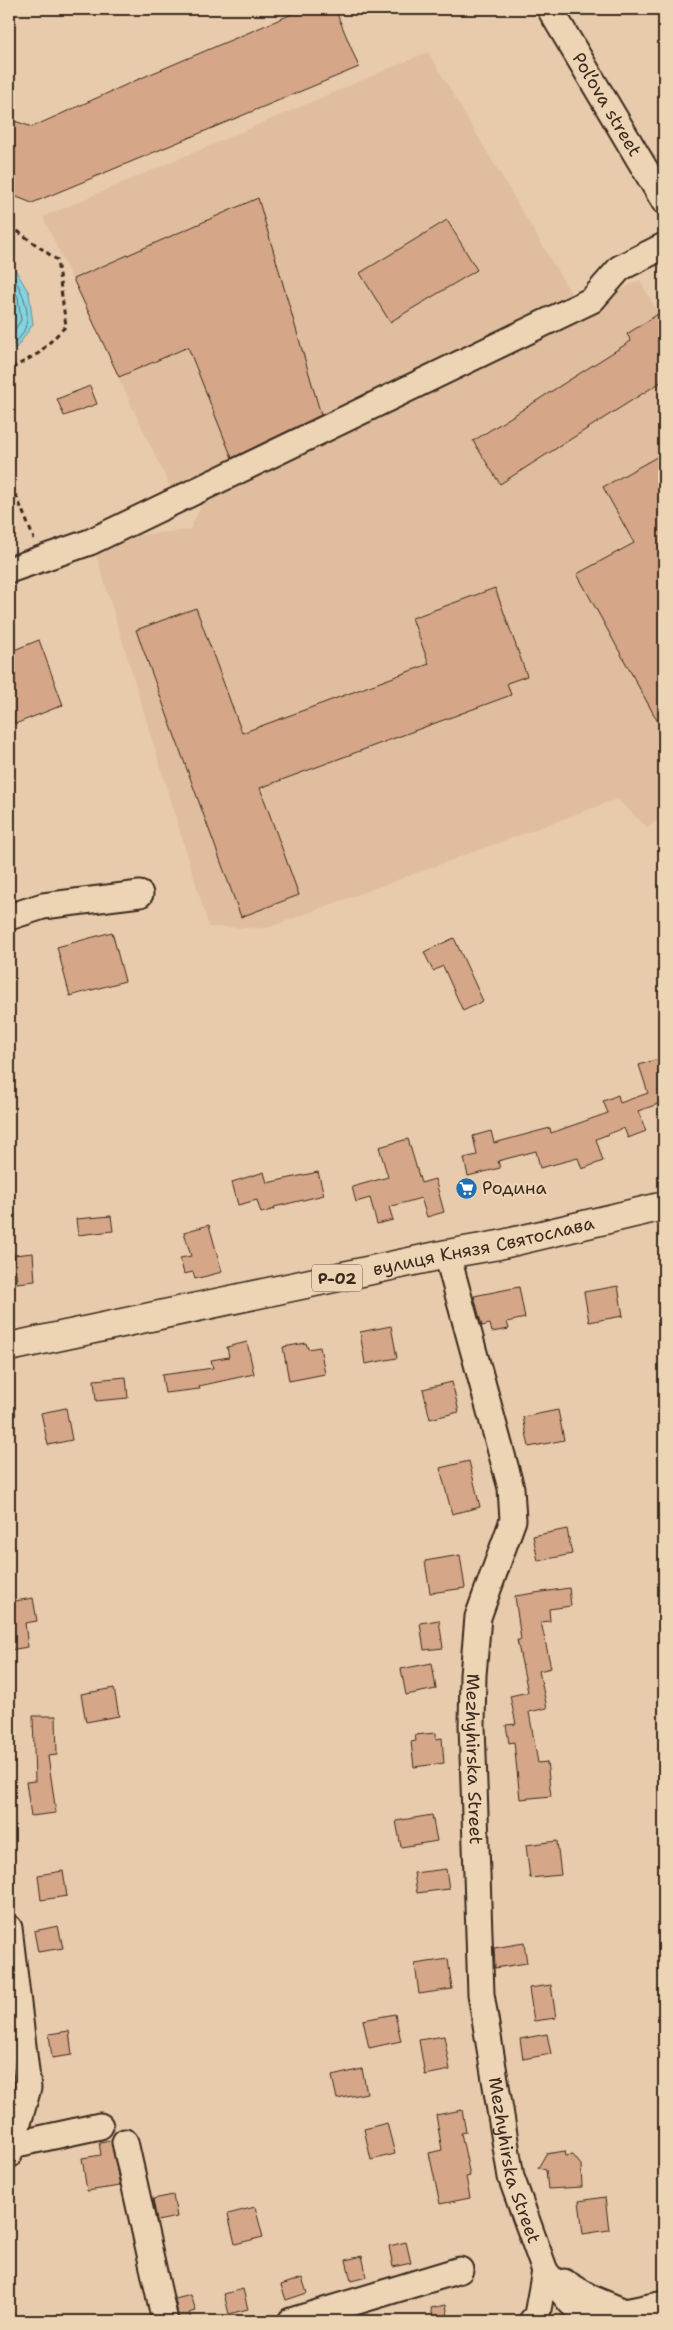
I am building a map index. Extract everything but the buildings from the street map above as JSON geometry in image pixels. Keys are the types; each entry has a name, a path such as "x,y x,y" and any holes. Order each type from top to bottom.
{"main road":[{"name":"вулиця Князя Святослава","path":"9,1347 447,1254 499,1245 664,1206"}],"street":[{"name":"Pol’ova street","path":"550,9 664,201"},
{"path":"9,570 90,542 592,300 620,268 664,246"},
{"path":"9,917 42,906 140,894"},
{"name":"Mezhyhirska Street","path":"447,1254 511,1488 513,1520 478,1617 473,1675 472,1725 481,1994 510,2177 544,2271"},
{"path":"9,1928 28,2088 10,2150"},
{"path":"10,2150 100,2126"},
{"path":"125,2142 165,2321"},
{"path":"291,2321 460,2270"},
{"path":"544,2271 591,2298 625,2312 664,2304"},
{"path":"532,2321 536,2315 544,2271"},
{"path":"544,2271 570,2302 593,2321"}],"path":[{"path":"9,228 16,230 57,260 66,326 38,353 9,370"},
{"path":"9,478 42,558"}],"shaded area":[{"path":"428,52 575,301 171,489 43,217"},
{"path":"640,280 664,324 664,817 647,827 617,799 267,928 209,927 96,554 138,535 190,530 202,504"}],"water":[{"path":"9,259 29,293 33,324 17,347 9,353"}],"place":[{"name":"Родина","path":"466,1188"}]}
